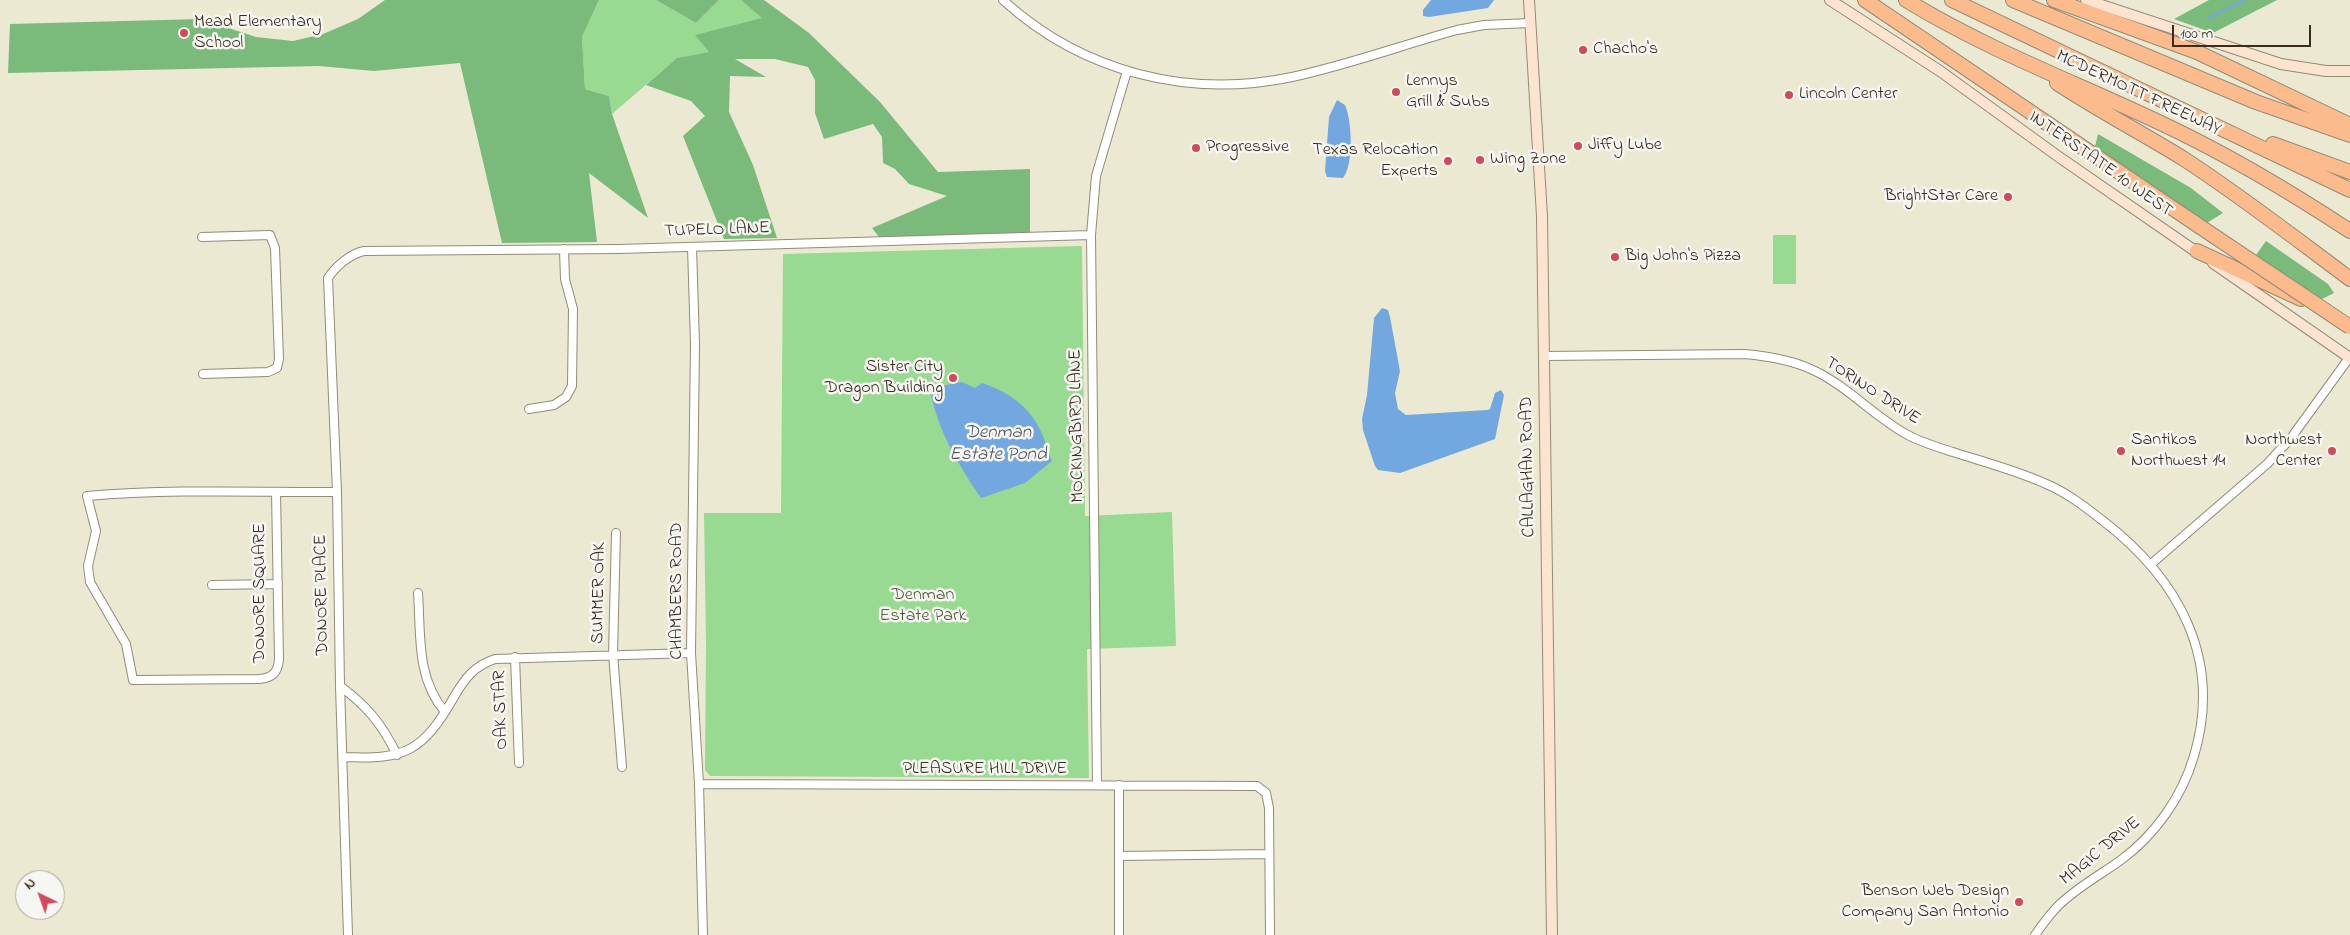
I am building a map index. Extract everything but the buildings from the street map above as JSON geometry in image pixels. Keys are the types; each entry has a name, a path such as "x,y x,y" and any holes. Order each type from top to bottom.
{"highway":[{"path":"1865,0 2350,327"},
{"name":"MCDERMOTT FREEWAY","path":"1906,0 2020,60 2169,127 2232,158 2350,230"},
{"name":"MCDERMOTT FREEWAY","path":"1952,0 2350,190"},
{"path":"2012,0 2256,102 2348,130"},
{"path":"2054,0 2197,52 2348,130"},
{"path":"2020,60 2095,109 2184,159 2247,202 2350,279"},
{"path":"2206,120 2350,172"},
{"path":"2197,251 2350,321"}],"main road":[{"name":"CALLAGHAN ROAD","path":"1528,0 1542,216 1552,935"},
{"name":"INTERSTATE 10 WEST","path":"1830,0 1940,71 2060,157 2350,358"},
{"path":"2086,0 2281,64 2326,71 2350,71"}],"street":[{"path":"1003,0 1032,24 1100,62 1193,85 1225,86 1258,83 1301,75 1457,30 1484,25 1530,23"},
{"name":"MOCKINGBIRD LANE","path":"1097,785 1092,235 1096,176 1127,70"},
{"name":"TUPELO LANE","path":"345,261 364,251 564,250 1092,235"},
{"path":"202,237 270,236 275,248 279,359 277,368 268,372 203,374"},
{"name":"CHAMBERS ROAD","path":"692,247 695,344 691,653 699,784 703,935"},
{"path":"529,409 554,405 566,397 572,386 573,309 565,279 564,250"},
{"name":"DONORE PLACE","path":"345,261 328,278 337,492 340,686 344,757 348,935"},
{"name":"TORINO DRIVE","path":"1544,356 1744,354 1763,356 1797,364 1825,376 1876,415 1907,434 1927,443 2024,475 2064,493 2112,527 2150,565"},
{"path":"2150,565 2267,464 2291,438 2350,358"},
{"name":"DONORE SQUARE","path":"276,492 279,666 270,678 133,680 128,649 92,588 88,566 96,532 87,496 119,493 276,492 337,492"},
{"name":"SUMMER OAK","path":"616,533 614,654 622,767"},
{"name":"MAGIC DRIVE","path":"2035,935 2059,905 2128,855 2153,831 2177,796 2194,758 2199,738 2202,703 2198,654 2184,615 2163,578 2150,565"},
{"path":"212,585 278,584"},
{"path":"418,593 425,678 436,701 445,712"},
{"path":"344,757 380,758 396,754 421,742 438,725 462,684 478,666 495,659 691,653"},
{"name":"OAK STAR","path":"515,657 519,762"},
{"path":"340,686 361,703 383,728 396,754"},
{"name":"PLEASURE HILL DRIVE","path":"699,784 1245,784 1262,788 1267,796 1269,808 1269,854"},
{"path":"1119,785 1119,935"},
{"path":"1120,856 1269,854 1270,935"}],"green space":[{"path":"385,0 599,0 582,37 585,89 609,96 612,114 648,218 589,173 597,242 502,243 460,63 374,71 319,66 8,73 10,24 201,19 256,37 293,41 323,34 358,19"},
{"path":"599,0 656,0 696,23 719,0 741,0 763,18 696,35 710,52 677,58 612,114 609,96 585,89 582,37"},
{"path":"656,0 719,0 696,23"},
{"path":"741,0 764,0 809,33 880,102 938,172 1030,169 1030,234 879,237 872,228 947,196 909,184 895,169 883,163 882,137 873,124 824,139 815,113 815,80 808,67 775,59 735,59 766,77 730,76 729,112 753,165 777,238 724,239 683,136 705,116 691,101 646,85 677,58 709,52 695,35 762,18"},
{"path":"2209,0 2277,0 2213,33 2174,19"},
{"path":"2098,134 2191,188 2223,213 2205,224 2094,151"},
{"path":"1773,235 1796,235 1796,284 1773,284"},
{"path":"2266,241 2328,284 2334,293 2318,301 2256,255"},
{"name":"Denman Estate Park","path":"1082,246 1085,516 1172,512 1176,646 1087,649 1089,778 710,776 705,770 704,513 781,513 783,254"}],"water":[{"path":"1431,0 1494,0 1488,8 1429,17 1423,16 1423,10"},
{"path":"1337,100 1345,105 1351,142 1347,172 1343,178 1327,177 1325,171 1329,117"},
{"path":"1382,308 1388,310 1390,317 1400,371 1395,393 1398,409 1406,415 1487,410 1490,409 1495,393 1501,390 1504,395 1495,439 1400,473 1378,470 1363,430 1362,419 1367,395 1374,318"},
{"name":"Denman Estate Pond","path":"962,382 975,388 982,383 1006,394 1021,404 1032,417 1044,437 1052,461 1025,483 981,498 945,437 931,396 936,387"}],"waterway":[{"path":"2208,18 2245,0"}],"place":[{"name":"Mead Elementary School","path":"184,33"},
{"name":"Chacho's","path":"1583,50"},
{"name":"Lennys Grill & Subs","path":"1396,92"},
{"name":"Lincoln Center","path":"1789,95"},
{"name":"Jiffy Lube","path":"1578,146"},
{"name":"Progressive","path":"1196,148"},
{"name":"Wing Zone","path":"1480,160"},
{"name":"Texas Relocation Experts","path":"1448,161"},
{"name":"BrightStar Care","path":"2008,197"},
{"name":"Big John's Pizza","path":"1615,257"},
{"name":"Sister City Dragon Building","path":"953,378"},
{"name":"Santikos Northwest 14","path":"2121,451"},
{"name":"Northwest Center","path":"2332,451"},
{"name":"Benson Web Design Company San Antonio","path":"2019,902"}]}
